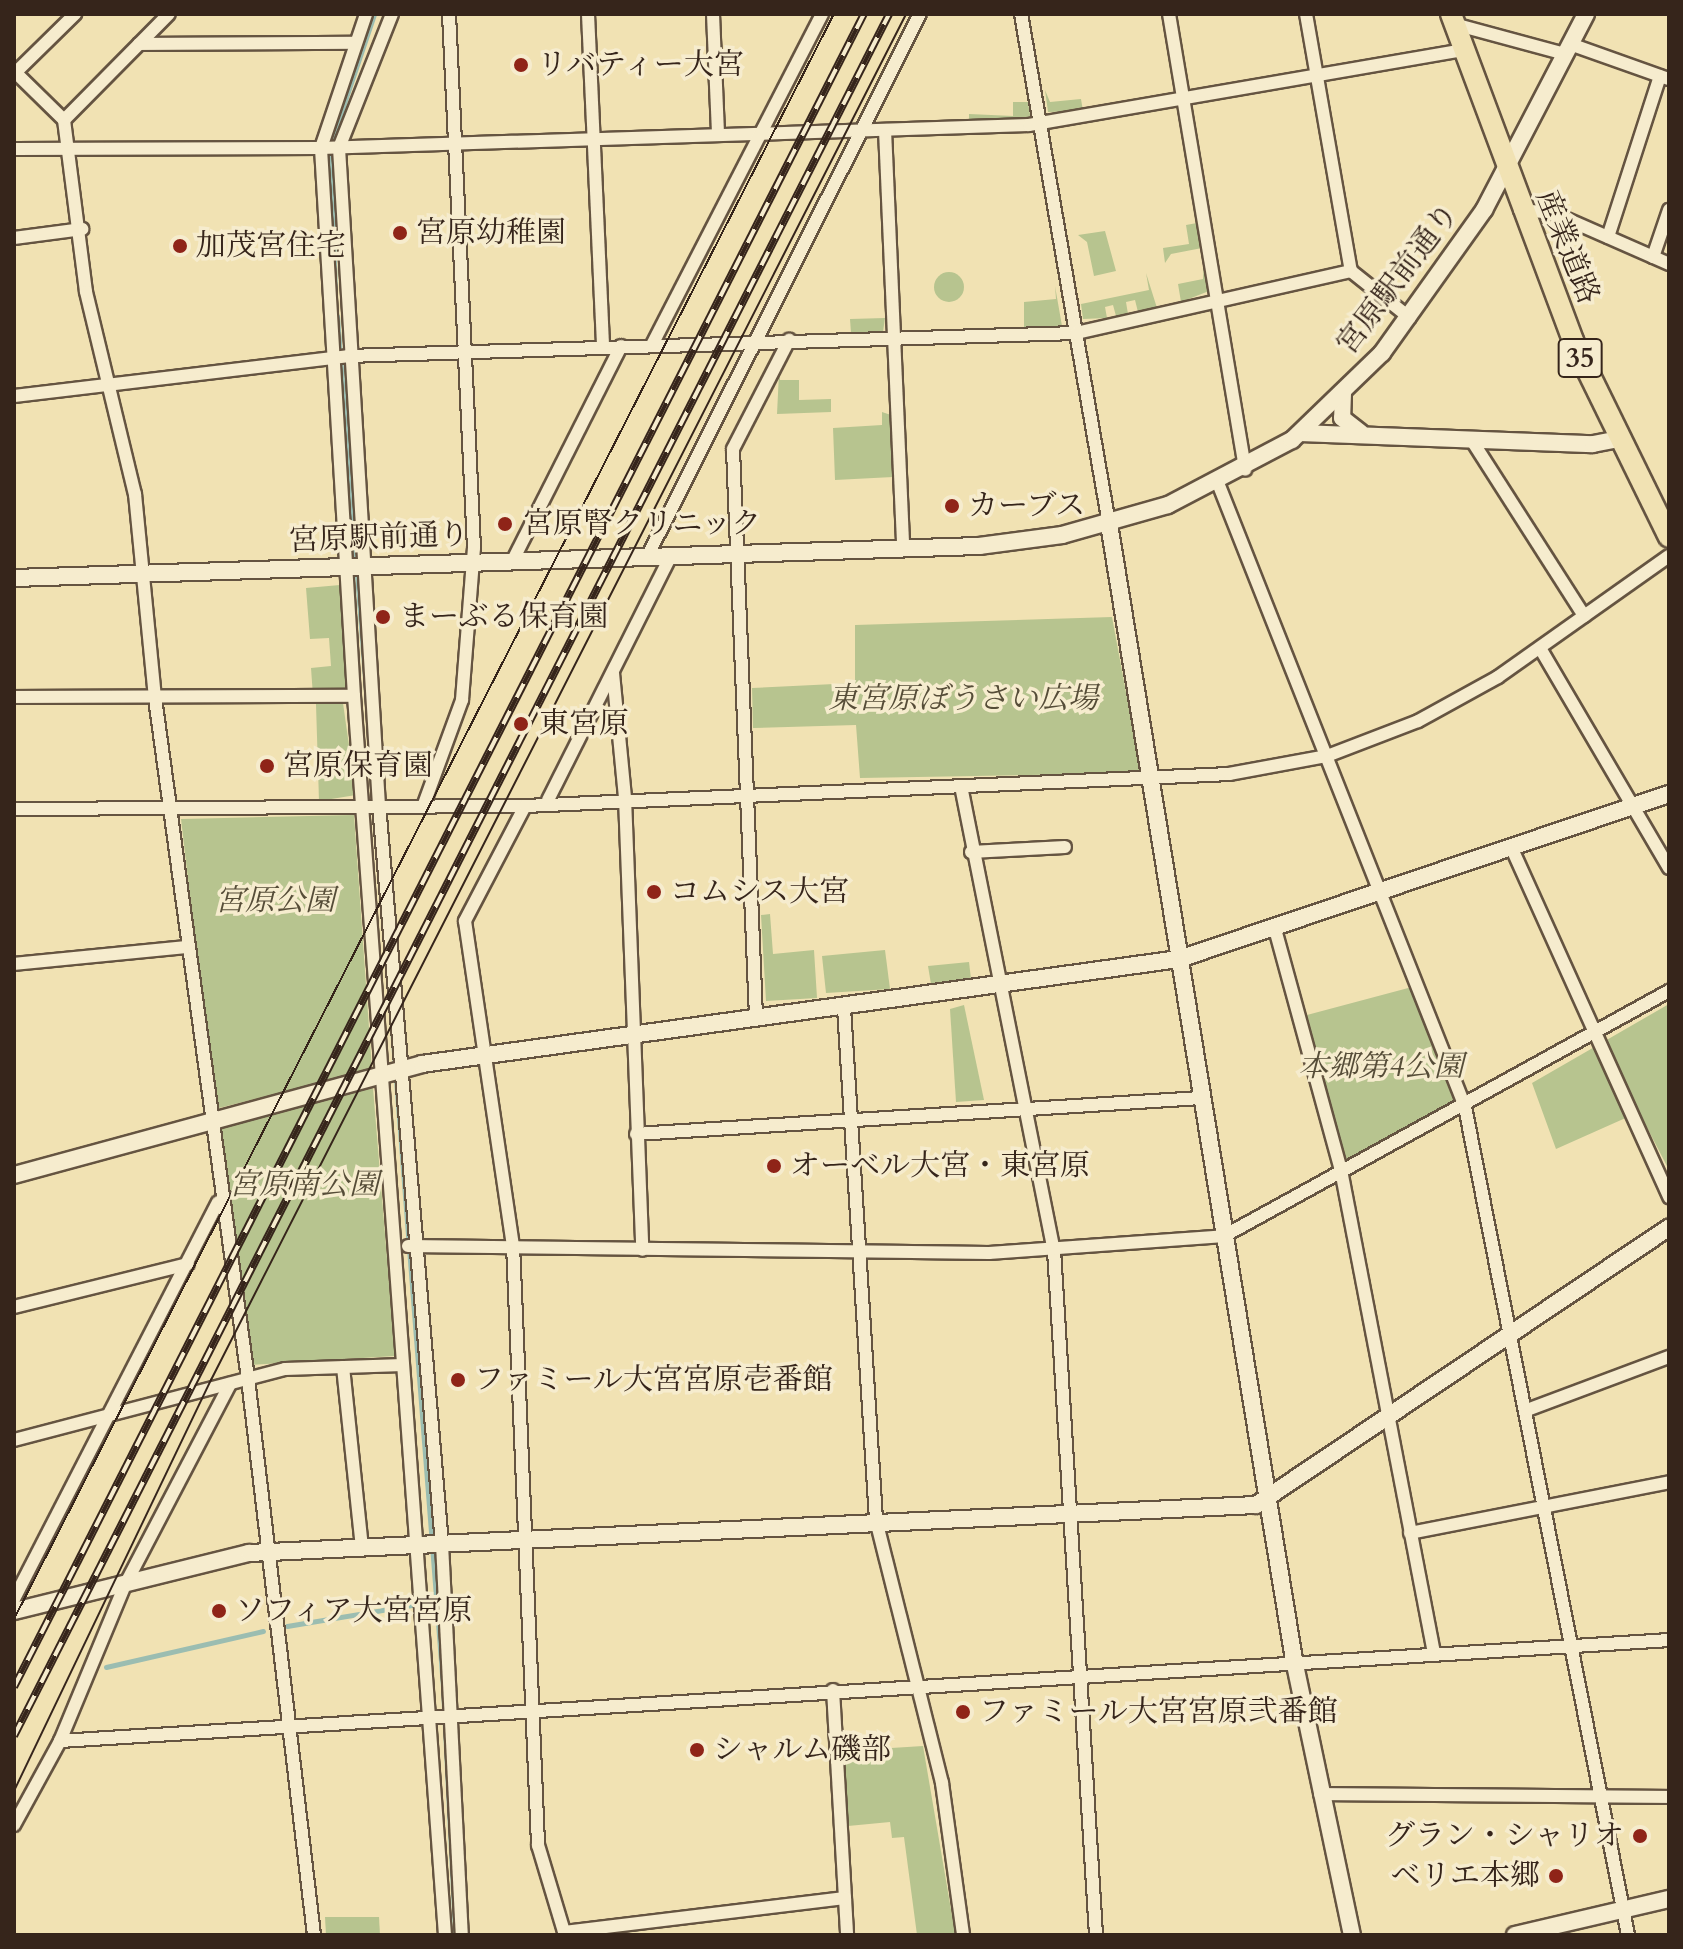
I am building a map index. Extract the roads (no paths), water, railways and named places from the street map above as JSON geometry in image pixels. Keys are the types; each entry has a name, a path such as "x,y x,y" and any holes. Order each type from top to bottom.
{"main road":[{"name":"産業道路","path":"1452,19 1520,210 1618,439 1669,537"}],"street":[{"path":"75,14 14,72 64,120 82,229 86,292 135,494 155,698 218,1202 248,1379 264,1552 314,1935"},
{"path":"64,120 169,14"},
{"path":"366,14 321,148 329,358 403,1365 429,1545 440,1713 445,1935"},
{"path":"392,14 338,148 347,356 412,1246 440,1713 462,1935"},
{"path":"424,804 462,700 473,563 449,14"},
{"path":"588,14 603,346"},
{"path":"713,14 718,133"},
{"path":"652,345 822,14"},
{"path":"647,557 920,14"},
{"path":"1021,14 1109,524 1294,1660 1352,1935"},
{"path":"1169,14 1245,470"},
{"path":"1306,14 1351,271 1410,318"},
{"name":"宮原駅前通り","path":"14,578 903,549 1020,543 1109,524 1245,470 1300,433 1343,393 1410,318 1506,173 1586,14"},
{"path":"1452,19 1664,77 1608,237"},
{"path":"139,44 354,43"},
{"path":"14,149 338,148 595,135 759,134 1039,124 1463,50"},
{"path":"885,130 903,549"},
{"path":"1520,210 1553,213 1669,264"},
{"path":"1653,257 1669,210"},
{"path":"14,238 82,229"},
{"path":"14,396 347,356 895,335 1076,333 1351,271"},
{"path":"756,1017 733,449 789,340"},
{"path":"512,562 621,346"},
{"path":"1343,393 1342,418 1365,435"},
{"path":"1300,433 1471,439 1618,439"},
{"path":"1471,439 1584,616"},
{"path":"1218,483 1465,1107 1514,1331 1541,1506 1572,1644 1628,1935"},
{"path":"14,809 170,811 424,804 525,806 548,800 748,795 1229,774 1327,756 1418,721 1540,648 1669,556"},
{"path":"548,800 670,557"},
{"path":"1540,648 1669,868"},
{"path":"613,673 625,798 642,1250"},
{"path":"14,697 354,696"},
{"path":"961,786 971,852 1054,1250 1085,1675 1096,1935"},
{"path":"14,1175 381,1080 400,1071 482,1055 636,1031 844,1008 1179,959 1636,811 1669,794"},
{"path":"525,806 465,921 482,1055 513,1245 538,1845 564,1934 845,1898"},
{"path":"971,852 1065,847"},
{"path":"1513,851 1669,1197"},
{"path":"1275,929 1341,1170 1434,1654"},
{"path":"14,964 188,947"},
{"path":"395,1246 513,1245 861,1255 1054,1250 1224,1236 1341,1170 1465,1107 1669,991"},
{"path":"844,1008 876,1520 942,1783 963,1935"},
{"path":"636,1134 851,1123 1201,1098"},
{"path":"14,1599 218,1202"},
{"path":"14,1611 264,1552 876,1520 1256,1505 1387,1413 1669,1227"},
{"path":"14,1307 188,1264"},
{"path":"1527,1410 1669,1357"},
{"path":"14,1440 248,1379 343,1367 403,1365"},
{"path":"343,1367 362,1547"},
{"path":"14,1825 60,1741 125,1585 230,1384"},
{"path":"1410,1533 1669,1482"},
{"path":"60,1741 286,1721 532,1710 916,1683 1669,1640"},
{"path":"833,1690 847,1935"},
{"path":"1320,1794 1669,1797"},
{"path":"1515,1935 1669,1899"}],"waterway":[{"path":"335,290 330,145 374,14"},
{"path":"337,316 443,1688 455,1935"},
{"path":"287,1626 419,1604"},
{"path":"106,1667 263,1631"}],"tram line":[{"path":"14,1619 834,14"},
{"path":"14,1791 211,1380 906,14"}],"railway":[{"path":"14,1687 864,14"},
{"path":"14,1736 889,14"}],"place":[{"name":"リバティー大宮","path":"521,65"},
{"name":"宮原幼稚園","path":"400,233"},
{"name":"加茂宮住宅","path":"180,246"},
{"name":"カーブス","path":"952,506"},
{"name":"宮原腎クリニック","path":"505,524"},
{"name":"まーぶる保育園","path":"383,617"},
{"name":"東宮原","path":"521,724"},
{"name":"宮原保育園","path":"267,766"},
{"name":"コムシス大宮","path":"654,892"},
{"name":"オーベル大宮・東宮原","path":"774,1166"},
{"name":"ファミール大宮宮原壱番館","path":"458,1380"},
{"name":"ソフィア大宮宮原","path":"219,1611"},
{"name":"ファミール大宮宮原弐番館","path":"963,1712"},
{"name":"シャルム磯部","path":"697,1750"},
{"name":"グラン・シャリオ","path":"1640,1836"},
{"name":"ベリエ本郷","path":"1556,1876"}],"park label":[{"name":"東宮原ぼうさい広場","path":"963,699"},
{"name":"宮原公園","path":"275,901"},
{"name":"本郷第4公園","path":"1381,1067"},
{"name":"宮原南公園","path":"304,1185"}]}
